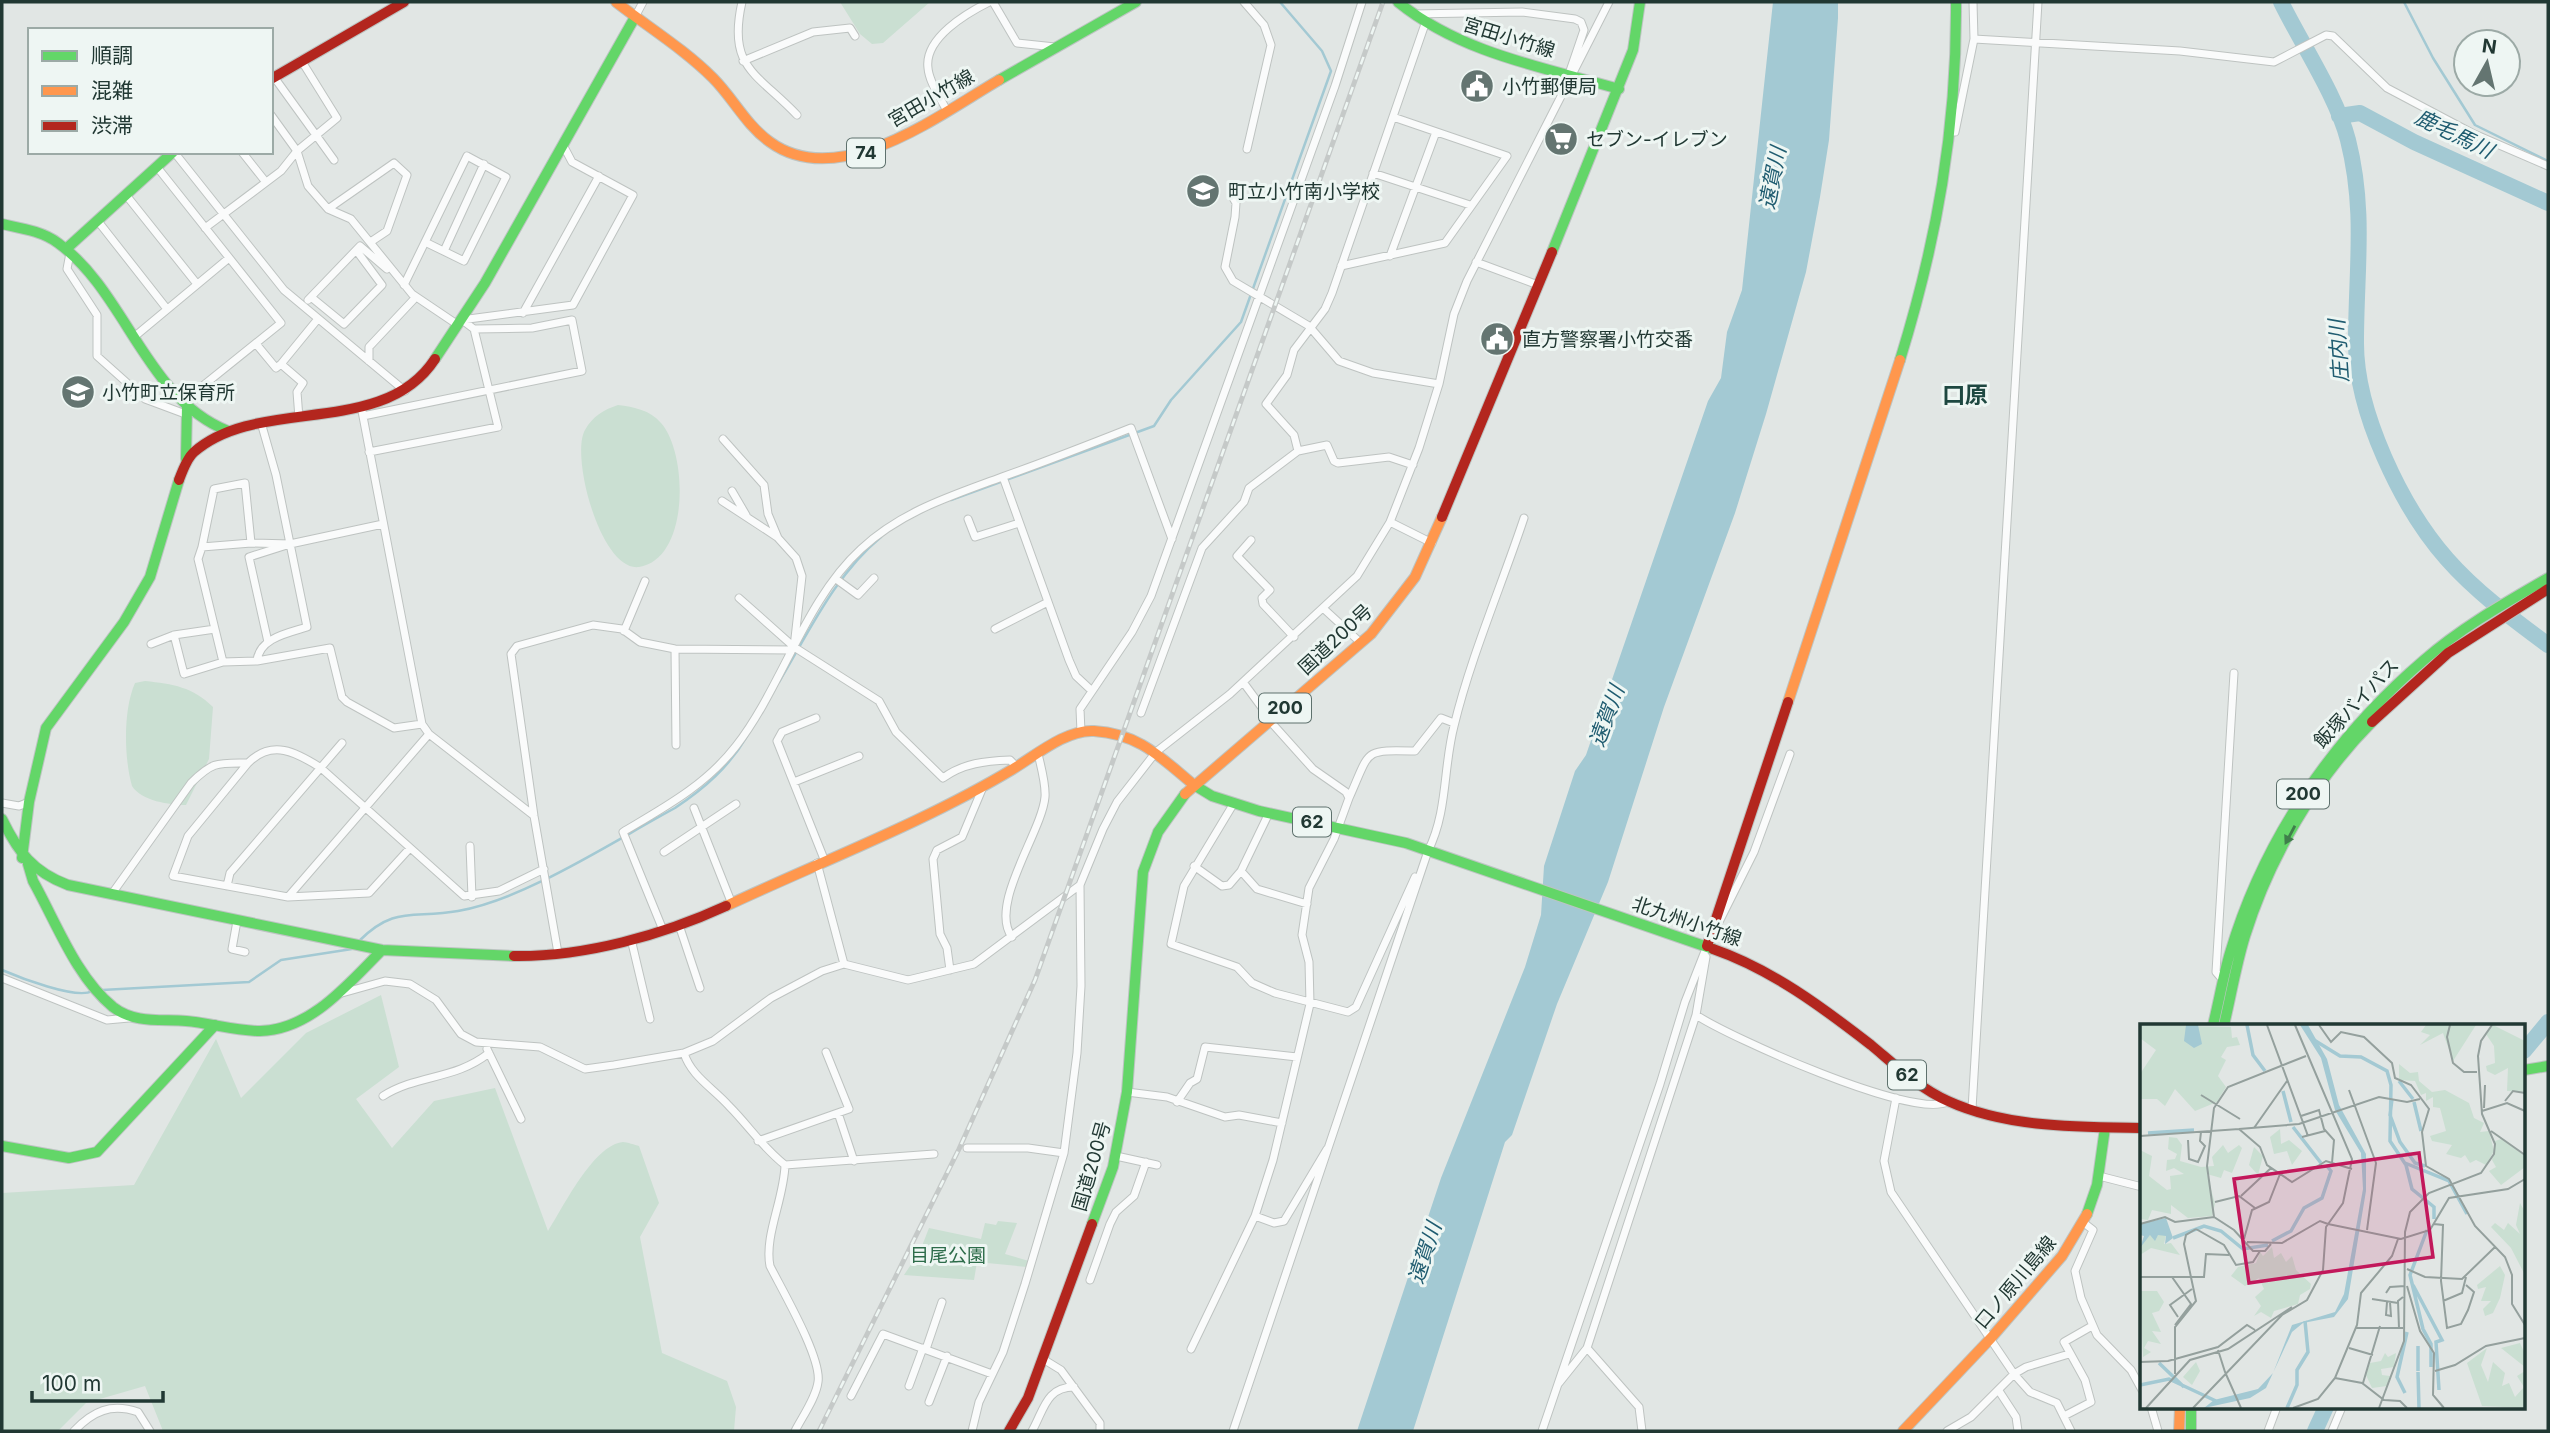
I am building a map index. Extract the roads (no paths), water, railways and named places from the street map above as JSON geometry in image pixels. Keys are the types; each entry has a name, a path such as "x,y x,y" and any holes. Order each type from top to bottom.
{"main road":[{"path":"273,78 404,2"},
{"name":"宮田小竹線","path":"616,2 713,78 767,141 803,157 840,159 862,154 897,139 1136,2"},
{"name":"国道200号","path":"1009,1431 1028,1398 1116,1156 1127,1093 1139,901 1145,860 1157,828 1174,803 1361,643 1408,587 1432,543 1619,89 1633,50 1640,2"},
{"path":"1706,942 1916,314 1936,238 1950,145 1957,53 1956,2"},
{"name":"宮田小竹線","path":"1400,3 1425,24 1453,39 1619,89"},
{"path":"186,462 200,446 228,431 299,418 362,411 405,391 427,372 563,145 635,17"},
{"path":"68,251 97,220 171,154"},
{"path":"2,224 40,234 68,251 111,301 186,407 211,427 228,431"},
{"path":"25,861 29,802 46,728 124,622 150,577 186,462 186,407"},
{"name":"200","path":"2224,1024 2252,918 2292,830 2323,779 2392,698 2481,622 2529,593 2548,578"},
{"name":"200","path":"2529,593 2548,589"},
{"name":"飯塚バイパス","path":"2213,1024 2240,921 2261,869 2283,825 2321,766 2354,724 2398,679 2481,622"},
{"path":"25,861 49,879 111,895 382,950 491,957 558,954 663,930 732,904 983,787 1081,732"},
{"name":"北九州小竹線","path":"1081,732 1130,736 1156,752 1203,793 1269,813 1338,827 1706,942 1789,985 1907,1075 1948,1102 2024,1119 2105,1128 2140,1128"},
{"path":"2,819 33,881 92,983 111,1006 130,1018 265,1031 282,1027 309,1014 382,950"},
{"path":"2,1146 69,1158 97,1152 215,1025"},
{"path":"2526,1073 2548,1066"},
{"name":"口ノ原川島線","path":"1903,1431 1991,1338 2062,1256 2084,1223 2099,1176 2105,1128"},
{"path":"2179,1431 2180,1408"},
{"path":"2191,1408 2191,1431"}],"street":[{"path":"635,17 643,2"},
{"path":"742,2 737,32 743,61 751,74 771,87 797,115"},
{"path":"946,109 930,77 928,57 949,28 967,13 991,2 1017,43 1055,47"},
{"path":"1244,2 1264,25 1271,45 1247,149"},
{"path":"1081,732 1080,709 1144,611 1172,539 1362,2"},
{"path":"972,1431 979,1402 992,1374 1033,1261 1064,1153 1077,1053 1081,986 1080,885 1118,802 1156,752 1244,682 1324,609 1357,576 1390,523 1413,465 1439,384 1454,314 1476,262 1609,2"},
{"path":"1950,145 1961,114 1974,38 1973,2"},
{"path":"1972,1109 2038,2"},
{"path":"1413,14 1522,12 1575,19 1581,22 1584,30 1570,74"},
{"path":"1298,452 1293,435 1266,404 1287,375 1294,350 1309,326 1325,309 1425,24"},
{"path":"743,61 813,32 850,28 855,36"},
{"path":"1974,38 2179,51 2274,62 2283,60 2326,35 2333,36 2387,88 2474,134 2548,166"},
{"path":"205,228 281,171 297,150 337,118 301,60"},
{"path":"273,78 334,159"},
{"path":"1341,266 1445,243 1471,205 1493,180 1507,156 1393,117"},
{"path":"273,118 297,150 307,186 328,209 352,219 372,241 394,274"},
{"path":"1390,256 1436,132"},
{"path":"459,322 573,304 633,195 572,162 563,145"},
{"path":"175,154 284,289 317,320 405,391"},
{"path":"244,154 265,181"},
{"path":"404,285 425,242 467,156 506,177 464,261 425,242"},
{"path":"328,209 394,163 407,175 387,230 372,241"},
{"path":"443,251 485,164"},
{"path":"68,251 67,269 97,315 97,356 145,399 186,407 281,323 157,167"},
{"path":"1373,173 1471,205"},
{"path":"523,313 599,176"},
{"path":"126,195 197,285"},
{"path":"1232,196 1236,203 1225,258 1227,274 1309,326 1339,361 1373,373 1439,384"},
{"path":"97,220 167,309"},
{"path":"303,306 360,246 394,274 415,297 474,329 532,328 572,320 582,371 491,390 362,411 422,724 429,734 534,816"},
{"path":"311,297 344,324 382,285 356,250"},
{"path":"134,337 229,258"},
{"path":"1476,262 1538,285"},
{"path":"369,361 369,347 415,297"},
{"path":"257,345 276,368 317,320"},
{"path":"369,452 498,427 474,329"},
{"path":"281,364 303,383 297,393 299,418"},
{"path":"257,661 258,652 268,642 307,627 276,475 262,426"},
{"path":"663,930 623,832 694,789 718,768 738,744 836,579 859,550 896,520 936,500 1131,428 1172,539"},
{"path":"723,439 764,485 768,514 778,538"},
{"path":"1141,713 1202,548 1244,502 1250,488 1298,452 1327,445 1334,461 1338,463 1389,457 1413,465"},
{"path":"1003,477 1076,676 1092,691"},
{"path":"223,662 198,559 214,489 245,483 251,543"},
{"path":"732,491 748,518"},
{"path":"722,501 778,538 796,558 802,576 793,649"},
{"path":"1233,1431 1437,833 1444,806 1444,770 1454,723 1524,518"},
{"path":"968,519 975,537 1019,523"},
{"path":"1390,523 1432,543"},
{"path":"268,642 249,557 290,544 383,524"},
{"path":"1251,540 1237,556 1270,590 1262,598 1263,604 1294,637"},
{"path":"202,547 251,543 290,544"},
{"path":"836,579 858,595 874,578"},
{"path":"624,631 645,581"},
{"path":"739,598 793,649 879,701 896,732 943,778 961,766 991,761 1010,760 1017,767"},
{"path":"995,629 1048,603"},
{"path":"1324,609 1361,643"},
{"path":"558,954 534,816 511,654 517,646 593,625 624,631 640,642 675,649 793,649"},
{"path":"151,644 174,635 215,629"},
{"path":"174,635 184,674 223,662 257,661 330,648 342,697 347,702 394,728 422,724"},
{"path":"675,649 676,745"},
{"path":"2223,979 2216,972 2234,673"},
{"path":"1244,682 1270,720 1313,769 1346,792 1349,798"},
{"path":"816,718 776,737 820,861 844,964"},
{"path":"1191,1349 1255,1216 1282,1124 1310,1004 1309,962 1302,936 1311,881 1338,827 1366,760 1377,750 1415,751 1441,718 1454,723"},
{"path":"288,897 429,734"},
{"path":"227,886 230,873 342,743"},
{"path":"410,848 369,893 288,897 173,876 188,836 248,763 258,753 272,748 300,755 321,768 464,896 472,897 499,891 544,869"},
{"path":"1012,937 1006,928 1010,897 1045,797 1038,754"},
{"path":"1542,1431 1706,942 1730,906 1754,852 1790,754"},
{"path":"793,782 859,756"},
{"path":"111,895 191,783 204,769 212,764 248,763"},
{"path":"950,970 947,948 940,934 932,873 934,852 962,837 983,787"},
{"path":"2,803 19,806 29,802"},
{"path":"1234,803 1184,886 1171,944 1237,967 1252,983 1310,1004 1348,1012 1359,1003 1429,854"},
{"path":"664,852 736,804"},
{"path":"694,808 732,904"},
{"path":"1194,866 1222,886 1229,885 1241,871 1269,813"},
{"path":"470,846 472,897"},
{"path":"1241,871 1257,889 1307,904"},
{"path":"332,996 384,981 410,984 436,1000 461,1034 484,1042 540,1047 585,1069 684,1053 720,1038 771,998 822,971 844,964 908,979 980,962 1080,885"},
{"path":"237,921 232,949 245,952"},
{"path":"679,925 700,988"},
{"path":"631,939 650,1019"},
{"path":"1558,1384 1587,1348 1696,1015 1706,942"},
{"path":"2,978 107,1020 130,1018"},
{"path":"1696,1015 1720,1031 1770,1052 1896,1098 1940,1106 1948,1102"},
{"path":"484,1042 521,1119"},
{"path":"1177,1102 1190,1083 1197,1079 1205,1047 1297,1057"},
{"path":"758,1141 849,1109 825,1052"},
{"path":"383,1096 402,1084 461,1071 489,1053"},
{"path":"684,1053 694,1073 738,1115 758,1141 785,1165 934,1154"},
{"path":"1127,1093 1167,1097 1224,1117 1240,1115 1282,1124"},
{"path":"1896,1098 1887,1133 1885,1178 1891,1192 2014,1374 2030,1392 2057,1403 2071,1431"},
{"path":"838,1113 854,1161"},
{"path":"1255,1216 1274,1223 1284,1221 1332,1141"},
{"path":"967,1148 1028,1148 1064,1153"},
{"path":"1116,1156 1157,1165"},
{"path":"1090,1280 1116,1212 1133,1196 1146,1162"},
{"path":"785,1165 784,1190 768,1254 770,1266 814,1356 818,1374 818,1384 795,1431"},
{"path":"2099,1176 2140,1186"},
{"path":"2084,1223 2093,1230 2075,1271 2092,1325 2131,1370 2140,1386"},
{"path":"909,1386 942,1301"},
{"path":"2064,1416 2091,1402 2085,1380 2064,1342 2092,1325"},
{"path":"850,1396 883,1334 992,1374"},
{"path":"1587,1348 1639,1407 1642,1431"},
{"path":"1947,1431 1971,1417 2014,1374 2069,1354"},
{"path":"929,1402 947,1356"},
{"path":"1042,1359 1061,1370 1100,1423 1100,1431"},
{"path":"1032,1431 1049,1395 1061,1387 1074,1387"},
{"path":"1999,1391 2016,1417 2018,1431"},
{"path":"74,1431 89,1416 109,1408 125,1408 138,1412 150,1431"},
{"path":"2151,1408 2158,1431"},
{"path":"2268,1431 2277,1408"},
{"path":"2332,1431 2342,1408"}],"water":[{"name":"遠賀川","path":"1773,2 1838,2 1838,18 1829,140 1820,197 1806,272 1766,414 1735,513 1664,707 1608,882 1557,1004 1512,1135 1505,1142 1413,1431 1357,1431 1441,1178 1525,967 1541,915 1544,866 1575,771 1586,755 1708,401 1721,378 1727,332 1742,290"}],"waterway":[{"path":"951,500 1154,426 1171,400 1241,322 1331,71 1322,51 1280,2"},
{"name":"庄内川","path":"2281,2 2336,106 2354,166 2359,241 2356,341 2358,368 2363,397 2384,457 2414,513 2447,559 2482,594 2548,645"},
{"path":"2404,2 2433,58 2475,125 2548,161"},
{"name":"鹿毛馬川","path":"2339,116 2360,113 2414,142 2548,203"},
{"path":"779,682 836,586 881,537"},
{"path":"359,941 383,922 394,918 458,911 484,905 512,895 568,868 686,800 724,767 747,736"},
{"path":"102,990 249,982 281,960 352,949"},
{"path":"2,970 61,990 84,993 92,991"},
{"name":"庄内川","path":"2526,1049 2548,1022"},
{"name":"庄内川","path":"2315,1431 2326,1408"}],"railway":[{"path":"819,1431 959,1149 1035,980 1383,2"}],"place":[{"name":"小竹郵便局","path":"1477,86"},
{"name":"セブン-イレブン","path":"1561,139"},
{"name":"町立小竹南小学校","path":"1203,191"},
{"name":"直方警察署小竹交番","path":"1497,339"},
{"name":"小竹町立保育所","path":"78,392"}],"district":[{"name":"口原","path":"1965,395"}],"park label":[{"name":"目尾公園","path":"948,1255"}]}
